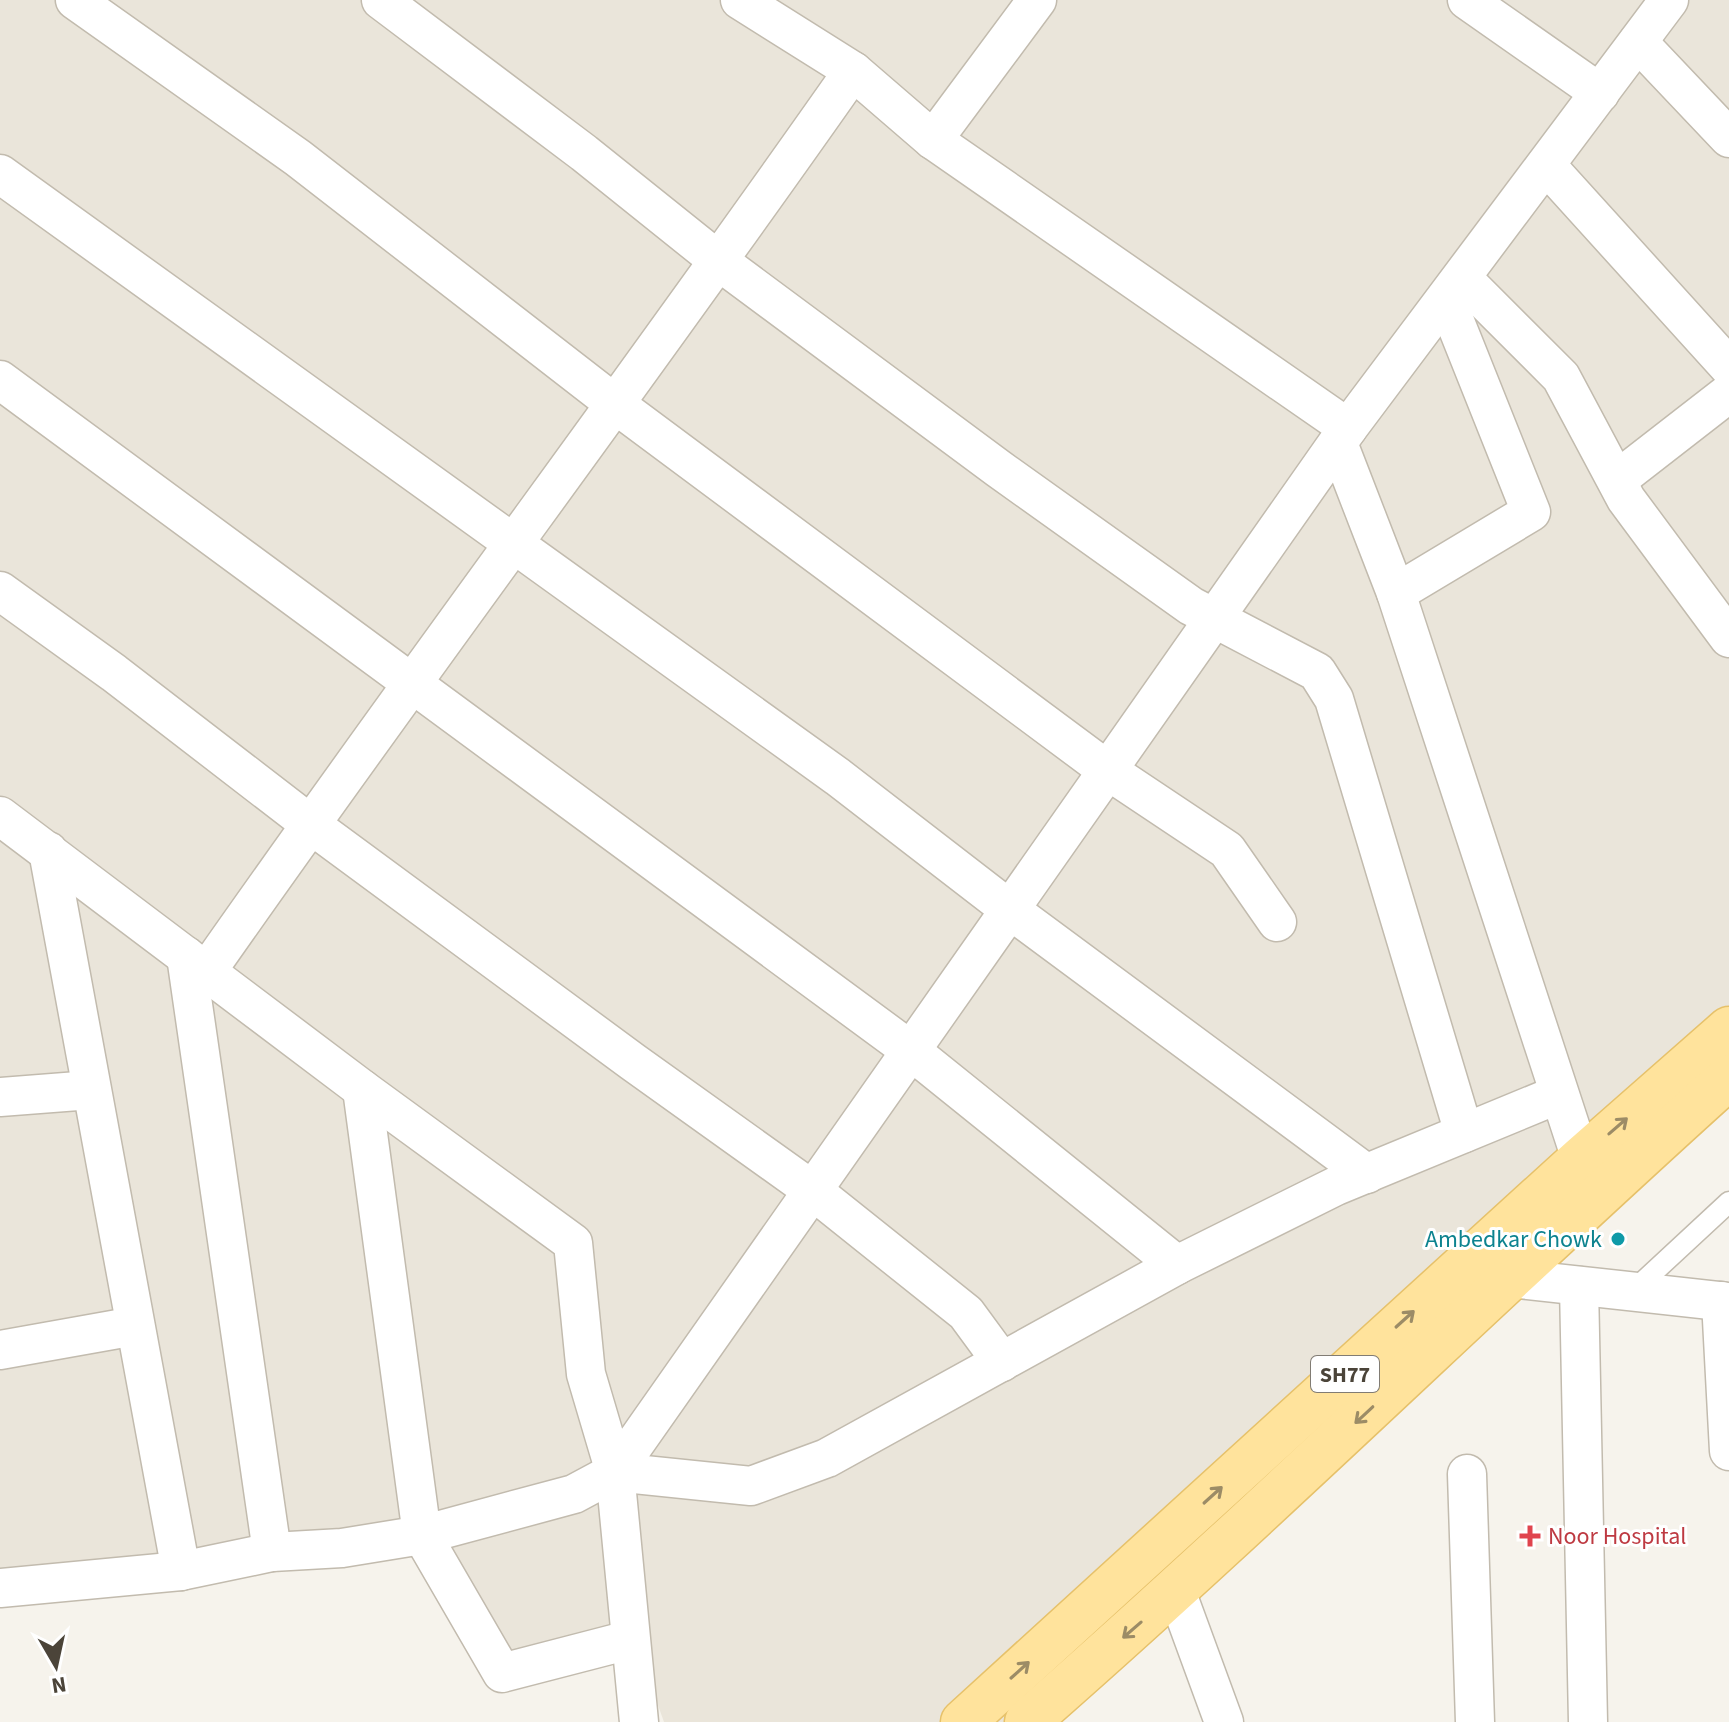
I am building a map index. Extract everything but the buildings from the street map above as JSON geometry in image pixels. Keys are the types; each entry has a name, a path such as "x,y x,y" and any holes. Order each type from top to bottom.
{"main road":[{"name":"SH77","path":"963,1722 1581,1159 1729,1029"},
{"name":"SH77","path":"1027,1722 1176,1591 1729,1077"}],"street":[{"path":"75,0 298,158 615,404 1107,770 1227,850 1277,922"},
{"path":"381,0 584,153 720,262 999,469 1191,606 1317,672 1334,699 1464,1133"},
{"path":"933,140 1037,0"},
{"path":"1467,0 1600,93"},
{"path":"0,1588 181,1571 272,1552 342,1548 422,1535 574,1494 615,1472 1343,436 1669,0"},
{"path":"742,1 853,71 933,140 1343,436 1581,1159"},
{"path":"1638,42 1729,138"},
{"path":"272,1552 196,964 310,824 720,262 853,71"},
{"path":"1546,165 1729,367"},
{"path":"0,174 838,777 1009,909 1367,1174"},
{"path":"1454,288 1561,377 1626,499 1729,638"},
{"path":"1396,593 1531,512 1454,288"},
{"path":"0,380 910,1050 1177,1265"},
{"path":"1617,480 1729,393"},
{"path":"0,591 114,673 310,824 812,1190 966,1313 1002,1362"},
{"path":"0,816 362,1089 573,1243 586,1374 615,1472 639,1722"},
{"path":"48,851 181,1571"},
{"path":"362,1089 422,1535 502,1673 629,1640"},
{"path":"0,1097 91,1090"},
{"path":"615,1472 751,1486 827,1458 1177,1265 1367,1174 1559,1094"},
{"path":"1510,1278 1725,1301 1729,1451"},
{"path":"1579,1286 1588,1722"},
{"path":"0,1350 135,1326"},
{"path":"1467,1474 1475,1722"},
{"path":"1176,1591 1224,1722"}],"lane":[{"path":"1632,1292 1729,1202"}],"shaded area":[{"path":"0,0 1729,0 1729,1092 1022,1722 664,1722 632,1633 505,1667 425,1529 0,1592"}],"place":[{"name":"Ambedkar Chowk","path":"1618,1239"},
{"name":"Noor Hospital","path":"1530,1536"}]}
